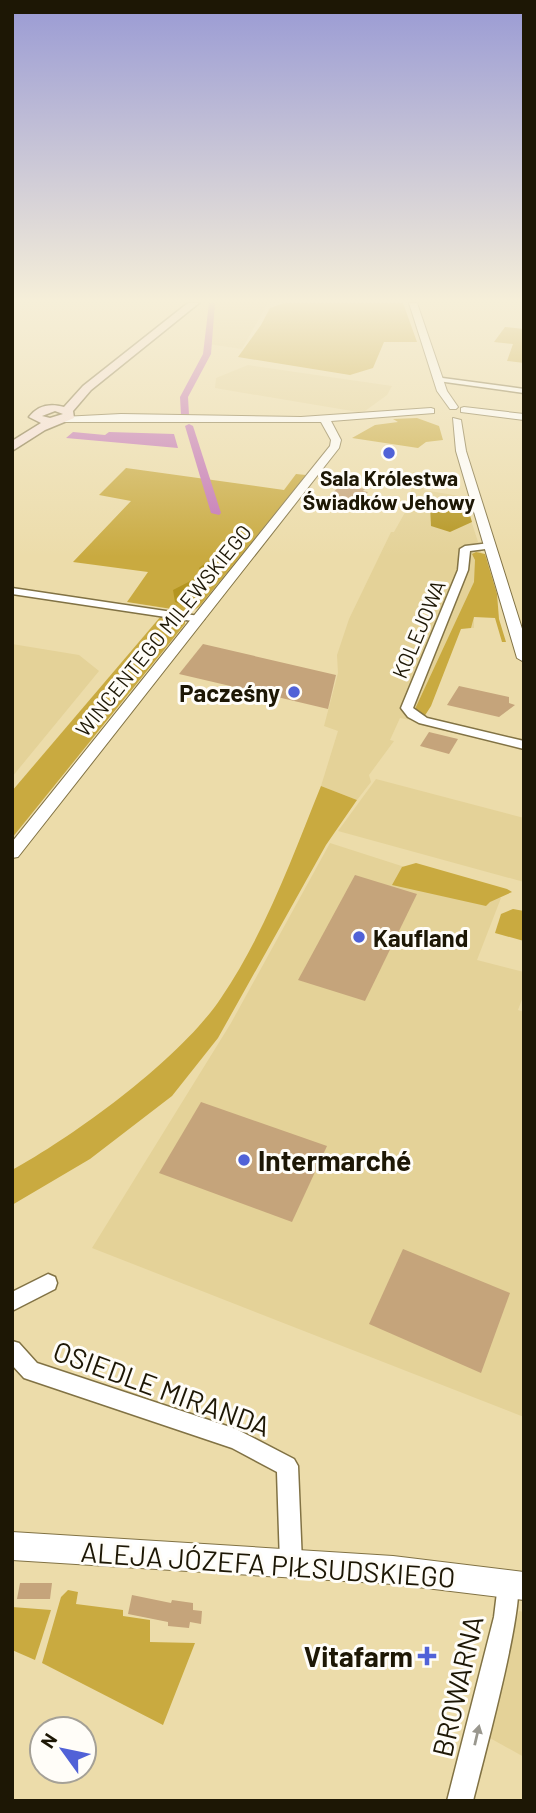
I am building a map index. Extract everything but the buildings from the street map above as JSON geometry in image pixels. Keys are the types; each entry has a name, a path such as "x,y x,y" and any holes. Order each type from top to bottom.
{"main road":[{"path":"25,437 37,419 37,413 51,409 87,388"},
{"path":"12,447 64,416 87,388"},
{"path":"51,409 64,416"},
{"path":"37,419 64,416"}],"street":[{"path":"441,388 447,415 461,451 524,658"},
{"path":"500,388 524,391"},
{"path":"442,391 453,407 447,415"},
{"path":"64,416 325,419 386,415 522,417"},
{"name":"WINCENTEGO MILEWSKIEGO","path":"12,853 335,446 333,431 336,423 346,418"},
{"path":"325,419 333,431"},
{"name":"KOLEJOWA","path":"490,546 468,547 464,551 463,570 407,708 423,722 524,745"},
{"path":"81,601 92,590"},
{"path":"12,591 199,619"},
{"path":"12,1302 48,1283"},
{"name":"OSIEDLE MIRANDA","path":"12,1350 31,1371 236,1439 287,1466 291,1563"},
{"name":"ALEJA JÓZEFA PIŁSUDSKIEGO","path":"12,1546 393,1570 517,1585"},
{"name":"BROWARNA","path":"460,1801 505,1617 517,1585"}],"shaded area":[{"path":"215,388 391,388 387,395 365,411 358,412"},
{"path":"417,418 439,426 443,440 426,442 418,448 352,438 375,425 398,422 393,419"},
{"path":"73,432 105,435 109,432 174,434 178,448 66,438"},
{"path":"126,468 284,490 296,474 306,475 199,607 191,612 127,602 148,572 73,562 131,501 99,495"},
{"path":"413,472 420,473 424,490 459,496 468,511 492,585 474,614 474,628 455,627 410,720 400,718 390,740 394,741 369,775 371,782 357,800 321,786 338,731 324,726 338,673 337,655 349,619 391,532 394,532 412,500 408,498 412,488 416,488"},
{"path":"455,501 466,503 472,522 450,532 431,526 430,505"},
{"path":"472,554 485,554 497,594 499,619 506,642 502,642 495,618 474,617 471,628 461,629 431,706 424,717 415,709 474,582 475,560"},
{"path":"223,560 217,572 198,591 195,602 186,606 175,602 173,590 202,575 199,568 208,561"},
{"path":"161,616 185,620 185,624 12,838 12,791"},
{"path":"12,644 79,655 99,671 12,777"},
{"path":"376,779 524,818 524,882 338,831"},
{"path":"321,786 357,800 326,845 218,1038 172,1096 90,1159 12,1205 12,1170 96,1116 154,1070 203,1021 221,998 264,921"},
{"path":"330,843 501,898 477,960 524,972 524,994 518,1010 524,1012 524,1417 92,1248 231,1023"},
{"path":"416,863 512,892 486,906 392,885 402,867"},
{"path":"513,909 524,911 524,941 495,933 501,914"},
{"path":"68,1590 78,1592 76,1604 123,1610 123,1616 150,1620 150,1642 195,1643 163,1725 42,1663 61,1597"},
{"path":"12,1607 51,1610 35,1660 12,1650"},
{"path":"519,1611 524,1612 524,1757 488,1737"}],"waterway":[{"path":"185,415 184,397 189,388"},
{"path":"189,426 216,513"}],"place":[{"name":"Sala Królestwa Świadków Jehowy","path":"389,453"},
{"name":"Pacześny","path":"294,692"},
{"name":"Kaufland","path":"359,937"},
{"name":"Intermarché","path":"244,1160"},
{"name":"Vitafarm","path":"427,1656"}]}
